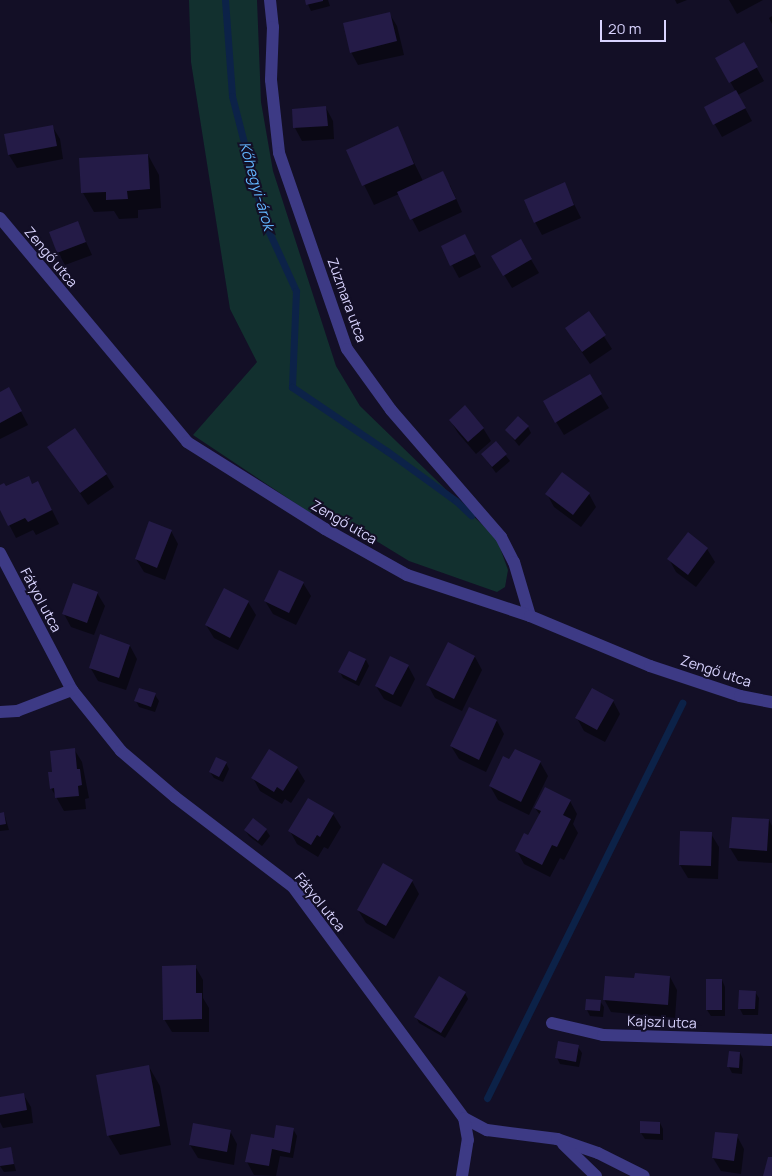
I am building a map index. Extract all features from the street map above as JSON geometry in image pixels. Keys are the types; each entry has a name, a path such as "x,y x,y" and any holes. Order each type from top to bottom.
{"street":[{"name":"Zúzmara utca","path":"270,0 273,27 271,80 279,153 347,349 391,410 501,537 514,562 530,616"},
{"name":"Zengő utca","path":"0,218 187,442 325,529 406,576 530,616 650,666 740,696 772,702"},
{"name":"Fátyol utca","path":"0,553 72,690 121,752 175,797 293,887 464,1118 487,1130 557,1139 598,1153 644,1176"},
{"path":"0,712 17,711 72,690"},
{"name":"Kajszi utca","path":"552,1023 603,1035 772,1040"},
{"path":"462,1176 468,1140 464,1118"},
{"path":"557,1139 596,1176"}],"green space":[{"path":"189,0 257,0 261,102 273,171 336,366 360,406 497,539 508,570 505,587 497,592 409,561 316,504 310,513 193,435 257,362 230,309 191,62"}],"building":[{"path":"305,0 323,0 323,1 306,5"},
{"path":"390,12 397,41 350,53 343,23"},
{"path":"744,42 758,67 729,83 715,58"},
{"path":"736,90 746,108 713,125 704,107"},
{"path":"326,106 328,126 293,128 292,109"},
{"path":"53,125 57,146 8,155 4,134"},
{"path":"398,126 414,164 362,186 346,150"},
{"path":"148,154 150,189 127,191 128,199 106,200 106,192 81,193 79,158"},
{"path":"443,171 456,199 410,220 397,192"},
{"path":"565,182 574,205 534,223 524,200"},
{"path":"78,221 86,242 57,253 49,232"},
{"path":"465,234 475,254 450,266 441,246"},
{"path":"521,239 532,259 503,276 491,256"},
{"path":"589,311 606,335 582,352 565,328"},
{"path":"590,374 602,394 555,423 543,401"},
{"path":"9,387 22,411 0,423 0,392"},
{"path":"465,405 484,428 468,442 449,420"},
{"path":"518,416 529,426 515,440 505,430"},
{"path":"75,428 107,474 80,493 47,447"},
{"path":"496,441 507,454 492,467 481,454"},
{"path":"562,472 590,493 573,515 545,494"},
{"path":"29,476 32,484 38,481 52,510 28,522 25,518 8,526 0,510 0,485 4,483 6,486"},
{"path":"149,521 172,530 157,568 135,559"},
{"path":"688,532 708,548 688,575 667,559"},
{"path":"279,570 304,582 289,613 264,601"},
{"path":"73,583 98,592 87,623 62,614"},
{"path":"224,588 249,601 230,638 205,625"},
{"path":"100,634 130,645 119,678 89,668"},
{"path":"448,642 475,656 454,699 426,685"},
{"path":"349,651 366,659 356,681 338,672"},
{"path":"390,656 409,665 393,695 375,686"},
{"path":"139,688 156,693 151,707 134,701"},
{"path":"592,688 614,700 597,730 575,718"},
{"path":"469,707 497,720 479,760 450,746"},
{"path":"75,748 77,769 80,769 82,785 78,786 79,796 55,798 54,788 50,789 48,772 52,772 50,751"},
{"path":"269,749 298,767 283,791 277,787 274,792 251,778"},
{"path":"515,749 541,761 521,802 489,786 503,756 509,759"},
{"path":"216,757 227,762 219,777 209,772"},
{"path":"545,787 571,800 563,815 571,819 557,847 552,845 542,865 515,851 524,833 528,835 541,811 534,808"},
{"path":"308,798 334,813 320,837 317,835 311,845 288,831"},
{"path":"4,812 6,824 0,825 0,813"},
{"path":"732,817 769,819 767,851 729,848"},
{"path":"253,818 267,829 258,841 244,830"},
{"path":"680,831 712,832 711,866 679,865"},
{"path":"383,863 413,880 386,926 357,910"},
{"path":"196,965 196,993 202,993 202,1019 163,1020 162,966"},
{"path":"635,973 670,976 668,1005 603,1000 605,976 634,978"},
{"path":"439,976 466,992 441,1033 414,1017"},
{"path":"706,979 722,979 722,1010 706,1010"},
{"path":"739,990 756,991 755,1009 738,1009"},
{"path":"586,999 601,1000 600,1011 585,1010"},
{"path":"558,1041 579,1045 576,1062 555,1058"},
{"path":"729,1051 740,1052 739,1068 727,1067"},
{"path":"149,1065 160,1126 107,1136 96,1075"},
{"path":"24,1093 27,1110 0,1115 0,1097"},
{"path":"640,1121 660,1122 660,1134 640,1133"},
{"path":"193,1123 231,1130 227,1152 189,1145"},
{"path":"276,1125 294,1128 290,1153 272,1149 269,1166 245,1162 251,1134 274,1138"},
{"path":"715,1132 738,1134 734,1161 712,1158"},
{"path":"11,1147 14,1164 0,1166 0,1149"},
{"path":"768,1157 772,1157 772,1176 763,1176"}],"waterway":[{"name":"Kőhegyi-árok","path":"225,0 232,96 264,221 296,291 292,387 387,451 456,501 471,515"},
{"path":"487,1098 682,703"}]}
